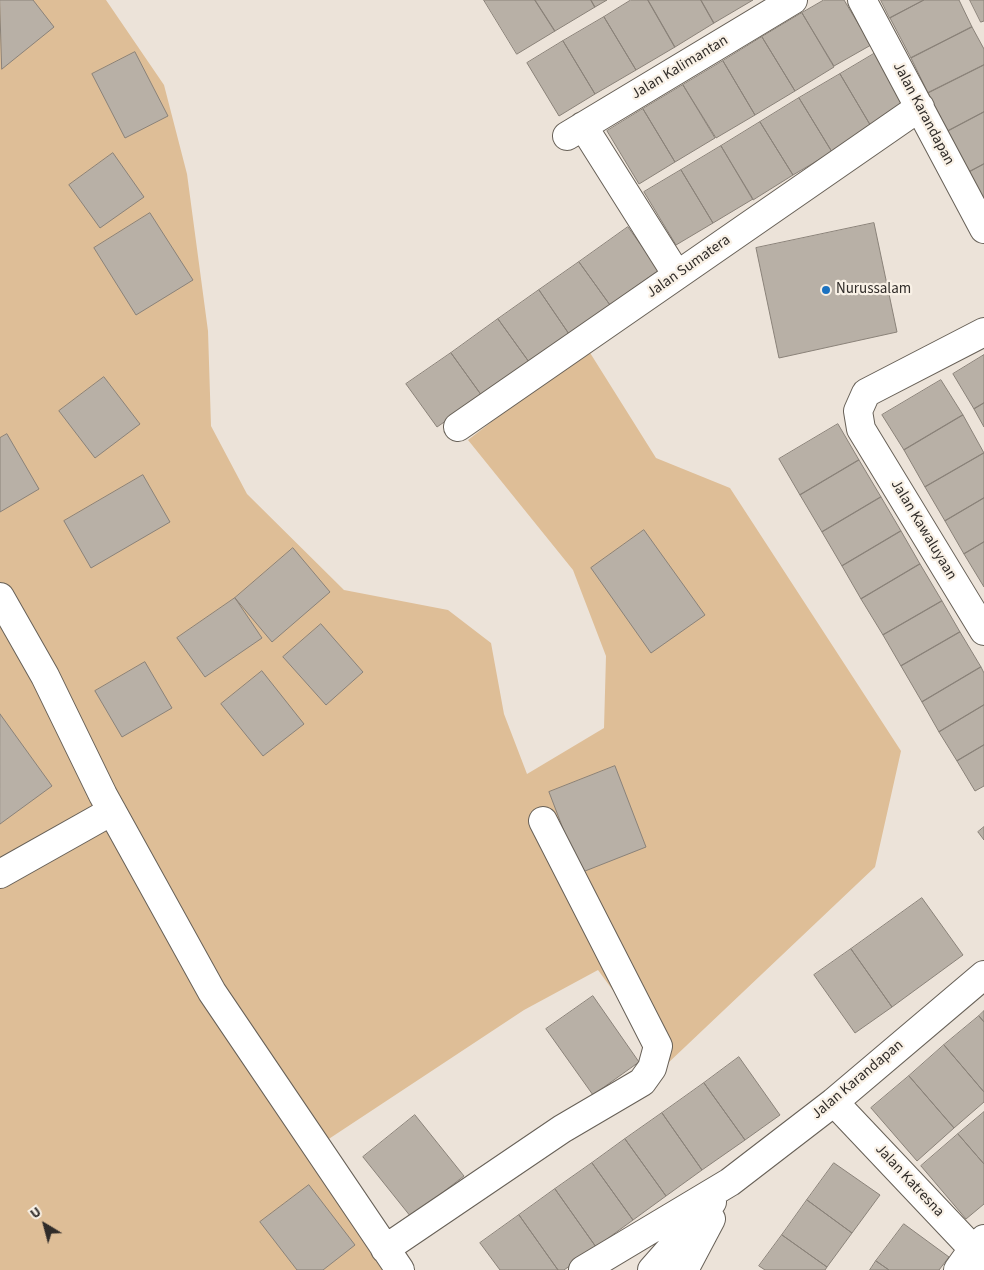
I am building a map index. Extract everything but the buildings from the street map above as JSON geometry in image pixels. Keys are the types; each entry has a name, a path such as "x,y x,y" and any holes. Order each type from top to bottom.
{"street":[{"name":"Jalan Kalimantan","path":"677,275 575,131 793,0"},
{"name":"Jalan Karandapan","path":"862,0 984,229"},
{"name":"Jalan Sumatera","path":"458,427 920,107"},
{"name":"Jalan Kawaluyaan","path":"984,332 866,393 858,410 861,429 984,631"},
{"path":"0,597 45,676 112,810 212,992 392,1259 562,1129 642,1082 652,1068 658,1046 544,821"},
{"path":"0,874 112,810"},
{"name":"Jalan Karandapan","path":"730,1182 834,1102 984,975"},
{"name":"Jalan Katresna","path":"834,1102 975,1256"},
{"path":"583,1270 730,1182"},
{"path":"652,1270 730,1182"},
{"path":"684,1270 730,1182"}],"shaded area":[{"path":"0,0 106,0 164,85 187,174 208,331 211,426 247,494 344,590 448,610 491,643 504,714 527,774 604,728 606,656 573,570 468,440 587,348 656,458 730,488 901,751 875,867 667,1064 598,970 524,1010 306,1154 388,1270 0,1270"}],"place":[{"name":"Nurussalam","path":"826,290"}]}
